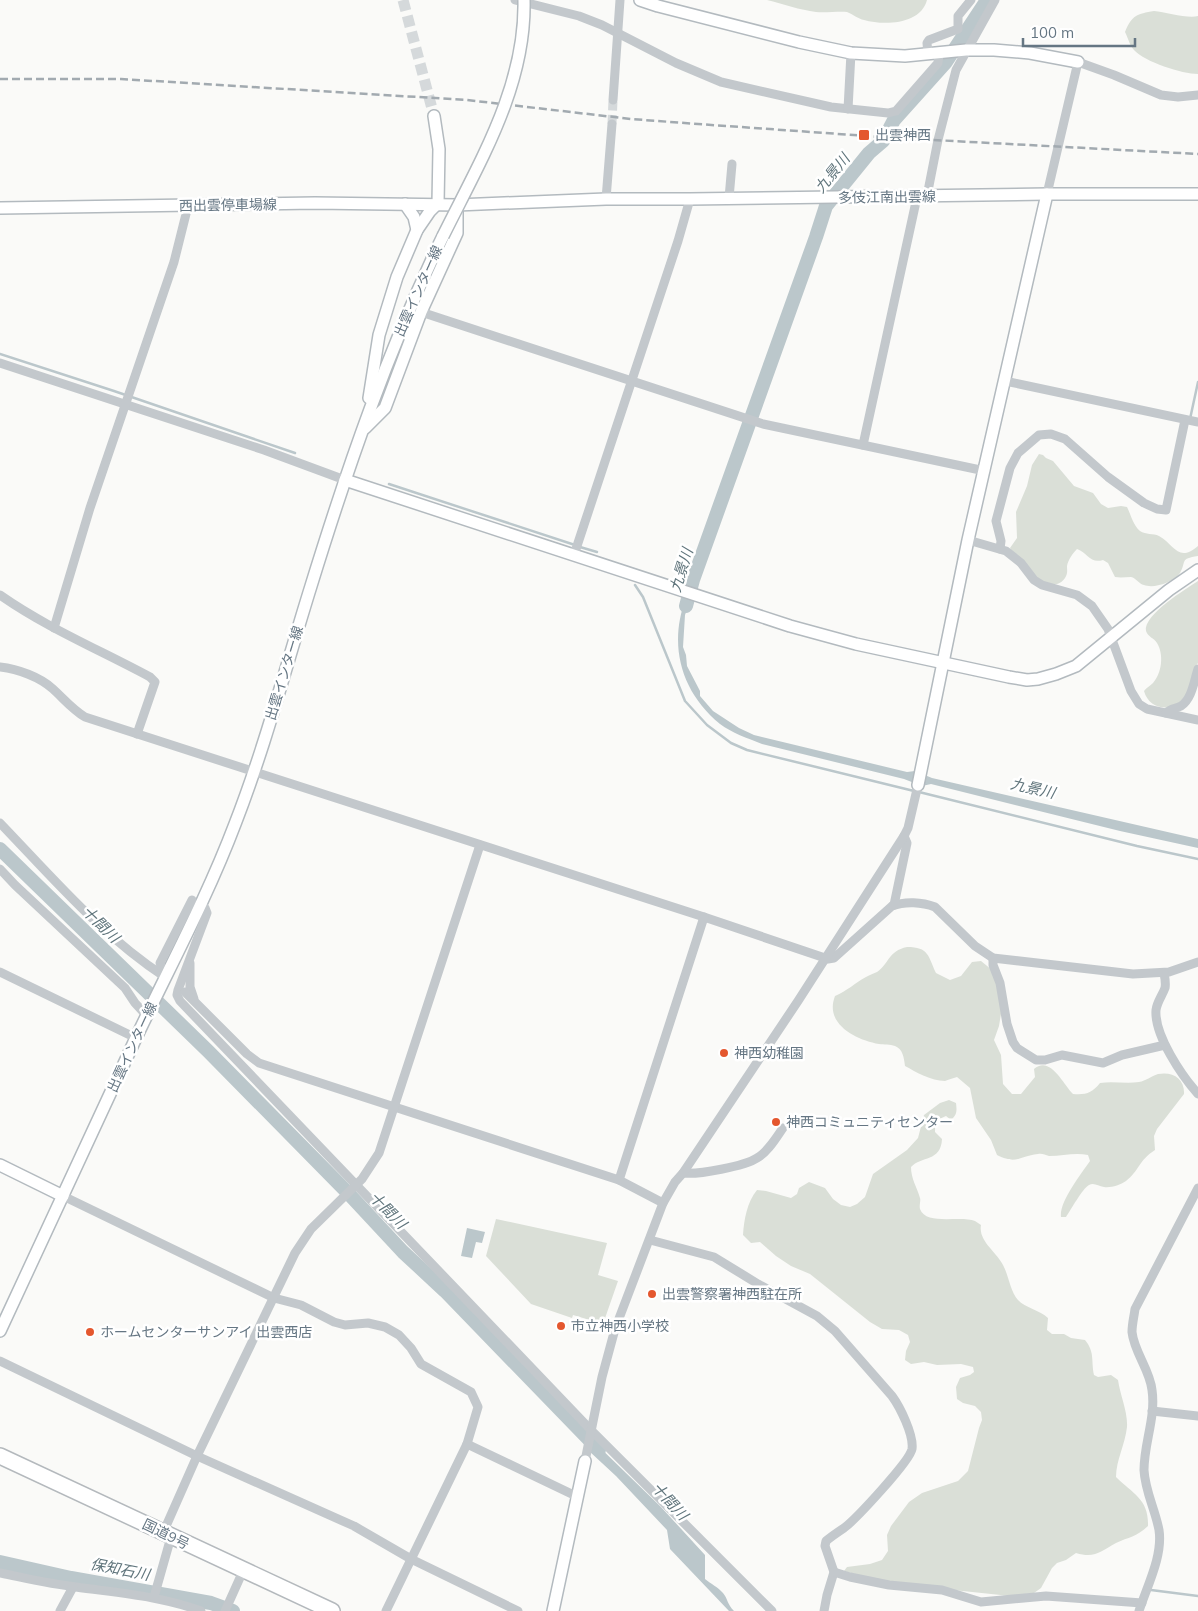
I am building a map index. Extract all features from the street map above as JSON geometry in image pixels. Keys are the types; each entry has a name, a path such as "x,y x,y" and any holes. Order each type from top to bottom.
{"highway":[{"name":"国道9号","path":"0,1456 332,1611"}],"main road":[{"name":"出雲インター線","path":"0,1331 148,1013 163,976 219,865 236,824 345,480 396,338 443,236 493,136 506,103 520,52 524,22 524,0"},
{"path":"640,0 851,53 905,56 966,50 994,50 1030,53 1078,62"},
{"path":"364,425 379,335 397,277 417,230 430,211 438,204 439,149 434,116"},
{"path":"917,790 968,540 1047,194"},
{"name":"多伎江南出雲線","path":"457,205 606,199 1198,194"},
{"name":"西出雲停車場線","path":"0,208 315,203 457,205"},
{"path":"405,204 414,217 417,230"},
{"path":"364,425 385,408 421,312 457,233 457,205"},
{"path":"345,480 814,633 1018,679 1038,679 1076,666 1169,590 1198,570"},
{"path":"0,1165 63,1196"},
{"path":"553,1611 585,1461"}],"street":[{"path":"515,0 579,16 721,82 848,109 888,114 896,111 903,105 938,62 927,43 929,40 958,29 958,16 971,0"},
{"path":"613,100 620,0"},
{"path":"863,445 922,196 956,70 996,0"},
{"path":"848,109 851,53"},
{"path":"1047,194 1078,62 1160,95 1178,97 1198,95"},
{"path":"606,199 612,124"},
{"path":"729,198 732,164"},
{"path":"574,555 678,241 690,199"},
{"path":"54,628 90,508 174,262 188,206"},
{"path":"421,312 758,422 985,471"},
{"path":"0,363 264,450 345,480"},
{"path":"1005,381 1198,422"},
{"path":"1000,549 1001,541 996,520 1004,486 1018,453 1036,436 1051,434 1065,439 1108,477 1144,503 1157,509 1166,510 1185,420"},
{"path":"968,540 1000,549 1013,556 1034,580 1042,585 1077,595 1092,606 1108,629 1130,691 1135,698 1147,709 1198,720"},
{"path":"0,595 27,614 150,677 155,682 137,734"},
{"path":"0,667 9,668 39,679 85,717 826,958 834,958 894,905 904,903 934,907 975,946 993,958 1118,973 1142,974 1164,973 1198,962"},
{"path":"1166,713 1185,702 1192,690 1198,669"},
{"path":"585,1461 602,1377 613,1337 664,1203 675,1182 683,1173 826,958 904,836 908,828 917,790"},
{"path":"1,828 122,946 163,976"},
{"path":"894,905 907,843 904,836"},
{"path":"154,1598 167,1535 197,1456 295,1253 311,1228 356,1185 379,1153 480,845"},
{"path":"0,869 125,988 134,1003 148,1013"},
{"path":"163,976 160,963 192,900"},
{"path":"205,908 207,913 178,990 180,1000 591,1432 772,1611"},
{"path":"619,1180 704,917"},
{"path":"191,955 190,987 195,1002"},
{"path":"993,958 992,962 1000,983 1007,1024 1013,1042 1017,1048 1036,1060 1045,1060 1062,1055 1103,1063 1122,1055 1165,1045"},
{"path":"0,972 136,1038"},
{"path":"1164,973 1165,988 1156,1011 1158,1025 1165,1045 1198,1094"},
{"path":"185,992 247,1054 259,1063 619,1180 664,1203"},
{"path":"683,1173 689,1174 722,1169 756,1159 770,1146 784,1128"},
{"path":"834,1572 889,1585 942,1590 981,1602 1046,1596 1140,1607 1154,1569 1159,1544 1159,1531 1149,1498 1144,1471 1152,1410 1152,1389 1132,1334 1135,1309 1198,1188"},
{"path":"63,1196 274,1298 301,1305 345,1325 368,1323 385,1327 399,1335 421,1364 471,1392 478,1407 467,1444 386,1611"},
{"path":"650,1240 714,1257 758,1284 817,1316 835,1331 898,1405 911,1439 911,1451 903,1465 852,1520 826,1541 825,1546 834,1572 824,1611"},
{"path":"0,1361 197,1456 354,1526 410,1559 518,1611"},
{"path":"1152,1410 1198,1416"},
{"path":"467,1444 578,1497"},
{"path":"225,1611 243,1571"},
{"path":"0,1574 73,1587 154,1598 200,1611"},
{"path":"60,1611 73,1587"}],"shaded area":[{"path":"767,0 927,0 918,14 901,21 882,23 862,19 847,12 816,12"},
{"path":"1154,11 1183,16 1198,16 1198,74 1174,70 1155,63 1139,54 1130,44 1125,32 1130,22 1136,16"},
{"path":"1039,454 1053,461 1074,486 1093,493 1101,504 1108,508 1127,507 1140,531 1159,536 1181,553 1191,551 1198,546 1198,556 1186,560 1180,573 1173,579 1164,584 1153,586 1142,584 1131,577 1115,577 1108,563 1103,560 1095,561 1077,549 1068,561 1065,578 1059,583 1052,584 1035,576 1020,562 1010,548 1017,538 1016,512 1027,486 1032,465"},
{"path":"1198,581 1198,663 1194,670 1188,694 1178,704 1164,708 1152,703 1144,691 1156,679 1161,663 1161,652 1156,641 1147,633 1147,625 1151,618 1166,603"},
{"path":"686,598 691,599 685,615 683,647 687,666 700,691 700,696 713,711 739,728 754,735 907,772 915,771 932,778 1198,839 1198,848 1120,831 931,784 922,786 904,779 762,744 735,733 720,724 707,711 687,682 682,667 678,633"},
{"path":"907,947 914,947 924,951 929,957 936,973 950,980 961,976 972,962 981,961 992,970 996,978 1002,1008 994,1040 1001,1055 1003,1084 1012,1094 1021,1094 1035,1077 1034,1069 1040,1066 1051,1068 1056,1072 1073,1094 1088,1093 1100,1083 1139,1082 1163,1073 1177,1077 1182,1084 1184,1094 1157,1129 1154,1136 1155,1150 1124,1182 1112,1187 1093,1184 1086,1187 1066,1217 1061,1217 1063,1204 1067,1196 1090,1161 1088,1155 1049,1156 1039,1154 1014,1160 997,1155 991,1140 976,1118 970,1088 957,1077 945,1081 934,1080 905,1066 903,1054 898,1047 861,1039 844,1029 834,1015 835,996 877,972 896,951"},
{"path":"949,1100 956,1103 956,1113 951,1120 946,1116 938,1120 936,1124 935,1132 942,1139 938,1152 911,1167 920,1198 920,1209 924,1214 936,1219 969,1219 981,1225 982,1236 1003,1265 1018,1300 1048,1318 1047,1330 1052,1334 1064,1334 1071,1338 1085,1340 1091,1352 1094,1375 1098,1377 1111,1375 1118,1380 1127,1427 1117,1465 1116,1477 1143,1503 1148,1517 1148,1526 1136,1535 1093,1555 1076,1553 1066,1560 1057,1563 1052,1568 1041,1588 1034,1593 1010,1596 887,1583 844,1571 847,1567 870,1564 882,1560 888,1551 887,1535 891,1526 909,1502 922,1493 958,1481 968,1471 982,1420 981,1412 975,1406 963,1403 957,1399 956,1387 960,1378 974,1372 973,1367 961,1364 937,1365 924,1362 911,1364 905,1360 910,1342 908,1335 899,1330 882,1329 870,1322 810,1274 791,1266 760,1242 751,1243 743,1235 747,1211 757,1190 791,1198 797,1194 799,1188 809,1182 825,1188 833,1199 841,1205 850,1207 857,1204 865,1197 873,1174 907,1150 918,1138 924,1115 940,1103"},
{"path":"496,1219 607,1243 598,1275 618,1281 603,1324 573,1315 572,1318 531,1304 486,1256"},
{"path":"467,1228 485,1232 482,1243 476,1242 472,1258 461,1256"},
{"path":"591,1439 661,1507 705,1555 705,1579 723,1593 734,1611 729,1611 670,1549 667,1530 616,1476 589,1451"}],"waterway":[{"name":"九景川","path":"686,606 693,580 826,206 869,153 883,141 894,120 946,62 987,0"},
{"path":"0,354 295,453"},
{"path":"1190,419 1198,382"},
{"path":"389,484 575,545"},
{"path":"580,547 597,552"},
{"path":"635,585 643,597 685,701 707,725 731,743 747,750 914,791"},
{"path":"919,792 1137,846 1198,859"},
{"name":"十間川","path":"0,849 208,1051 599,1450"},
{"name":"保知石川","path":"0,1562 71,1578 211,1603 233,1611"},
{"path":"1151,1590 1198,1596"}],"tunnel":[{"path":"403,0 434,116"},
{"path":"612,124 613,100"}],"railway":[{"path":"0,79 121,79 467,100 631,119 698,124 896,138 1198,154"}],"place":[{"name":"出雲神西","path":"864,135"},
{"name":"神西幼稚園","path":"724,1053"},
{"name":"神西コミュニティセンター","path":"776,1122"},
{"name":"出雲警察署神西駐在所","path":"652,1294"},
{"name":"市立神西小学校","path":"561,1326"},
{"name":"ホームセンターサンアイ 出雲西店","path":"90,1332"}]}
